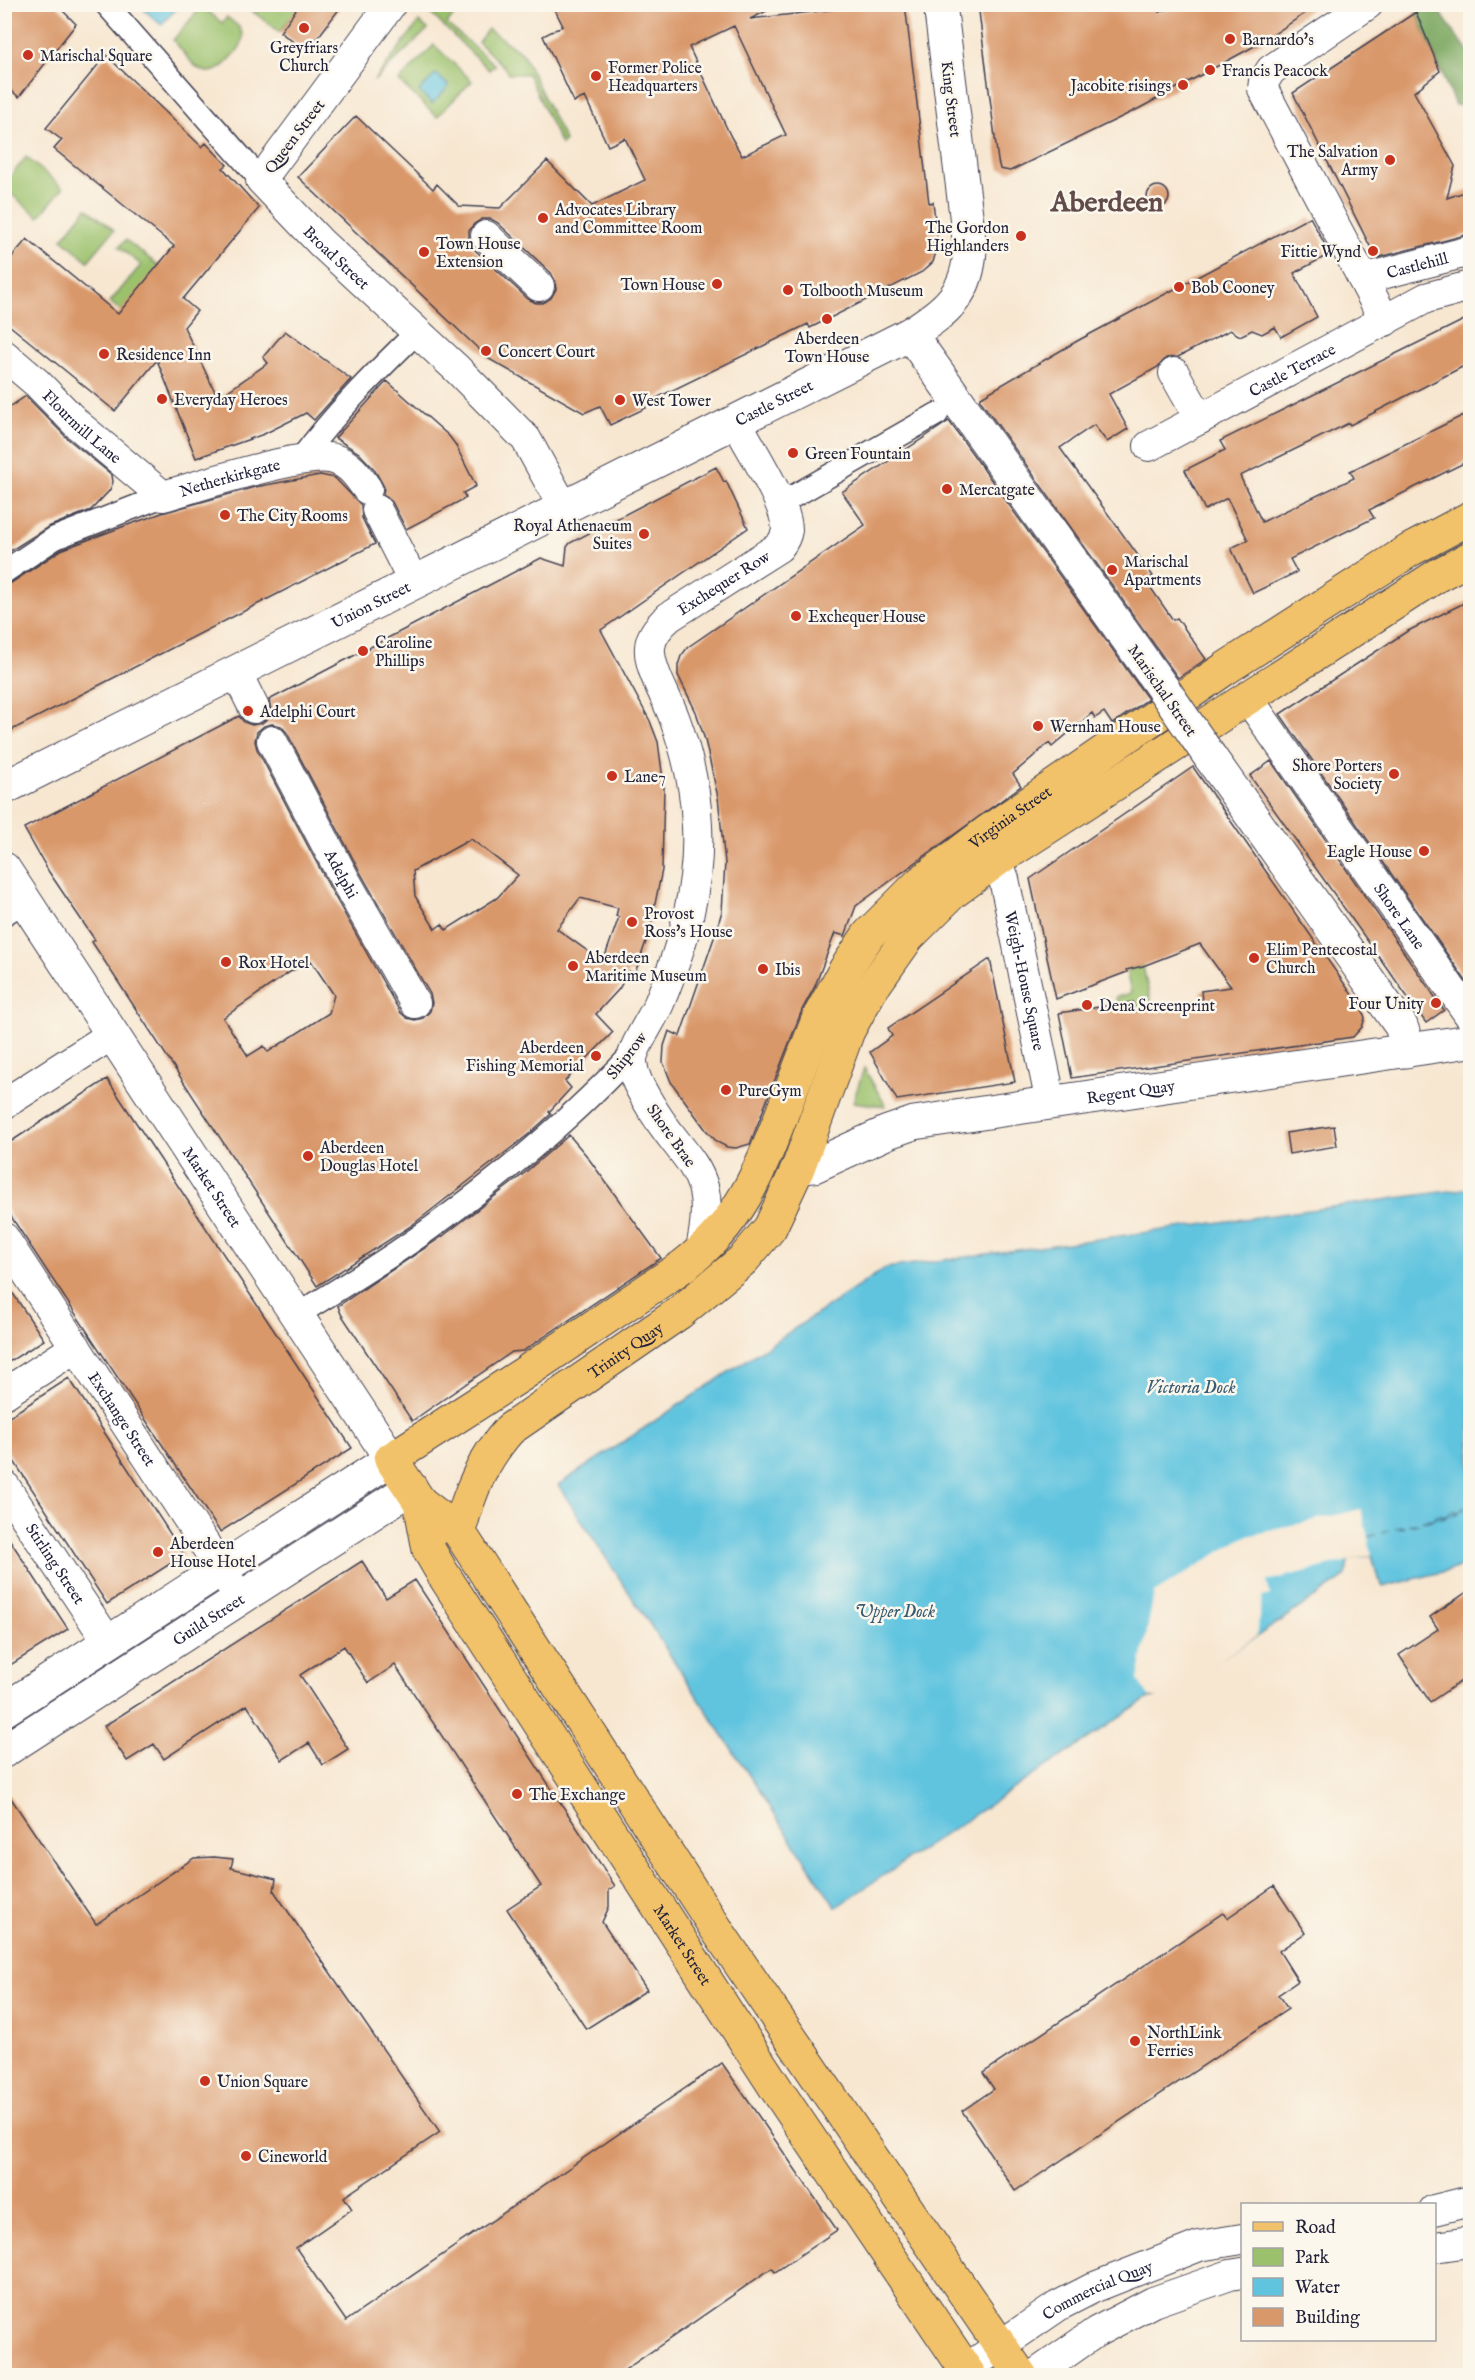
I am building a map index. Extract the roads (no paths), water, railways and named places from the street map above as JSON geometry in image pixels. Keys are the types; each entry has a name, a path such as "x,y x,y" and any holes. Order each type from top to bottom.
{"main road":[{"name":"Virginia Street","path":"700,1253 728,1224 744,1201 765,1159 819,1017 863,943 888,913 920,883 968,847 1226,668 1410,550 1470,518"},
{"name":"Virginia Street","path":"798,1168 848,1031 870,991 908,937 952,893 997,860 1247,697 1438,575 1470,558"},
{"name":"Trinity Quay","path":"459,1532 477,1476 489,1454 510,1429 679,1313 743,1260 770,1228 798,1168"},
{"path":"391,1459 523,1374 700,1253"},
{"name":"Market Street","path":"391,1459 416,1495 459,1532 619,1781 1001,2345"},
{"name":"Market Street","path":"416,1495 429,1550 443,1574 777,2090 968,2372"},
{"path":"1001,2345 1021,2376"}],"street":[{"name":"Broad Street","path":"106,4 261,180 321,243 417,332 526,439 564,508"},
{"name":"Queen Street","path":"261,180 391,4"},
{"name":"King Street","path":"940,4 964,194"},
{"path":"1368,4 1271,70 1263,84 1264,94 1385,321"},
{"name":"Castle Street","path":"780,504 736,421 910,334 944,311 956,298 965,281 970,247 964,194"},
{"path":"486,236 539,286"},
{"name":"Castlehill","path":"1363,279 1470,251"},
{"name":"Castle Terrace","path":"1149,446 1426,298 1470,286"},
{"name":"Netherkirkgate","path":"4,572 55,538 163,496 300,460 324,428 417,332"},
{"name":"Marischal Street","path":"910,334 1401,1026 1406,1051"},
{"name":"Flourmill Lane","path":"4,355 43,388 78,425 163,496"},
{"path":"1174,373 1200,419"},
{"path":"780,504 937,414"},
{"name":"Union Street","path":"4,788 736,421"},
{"path":"300,460 324,457 335,459 356,472 414,583"},
{"name":"Exchequer Row","path":"651,657 650,647 660,624 779,547 784,541 787,528 780,504"},
{"name":"Shiprow","path":"297,1315 437,1224 514,1163 595,1094 632,1054 652,1020 674,964 694,896 698,825 688,761 675,719 651,657"},
{"path":"236,672 254,708"},
{"name":"Shore Lane","path":"1247,697 1470,1016"},
{"name":"Adelphi","path":"272,741 345,880 415,1003"},
{"name":"Weigh-House Square","path":"997,860 1006,891 1051,1103"},
{"name":"Market Street","path":"4,869 391,1459"},
{"path":"4,1104 113,1034"},
{"name":"Regent Quay","path":"798,1168 814,1166 914,1123 1470,1041"},
{"name":"Shore Brae","path":"632,1054 634,1074 651,1108 692,1161 703,1181 707,1218 700,1253"},
{"name":"Exchange Street","path":"4,1238 240,1599"},
{"path":"4,1394 76,1347"},
{"path":"4,1710 391,1459"},
{"name":"Stirling Street","path":"4,1485 108,1642"},
{"name":"Guild Street","path":"4,1751 240,1599 416,1495"},
{"path":"1436,2210 1470,2201"},
{"name":"Commercial Quay","path":"968,2372 1001,2345 1058,2306 1095,2286 1199,2246 1241,2239"},
{"path":"1436,2247 1470,2242"},
{"name":"Commercial Quay","path":"1033,2376 1096,2332 1153,2302 1241,2273"}],"water":[{"path":"139,5 180,5 161,25"},
{"path":"436,74 449,86 432,104 419,91"},
{"path":"1470,1188 1470,1565 1383,1587 1378,1579 1372,1555 1348,1560 1346,1576 1256,1637 1156,1697 1149,1698 836,1907 558,1485 886,1268"}],"place":[{"name":"Greyfriars Church","path":"304,28"},
{"name":"Barnardo's","path":"1230,39"},
{"name":"Marischal Square","path":"28,55"},
{"name":"Francis Peacock","path":"1210,70"},
{"name":"Former Police Headquarters","path":"596,76"},
{"name":"Jacobite risings","path":"1183,85"},
{"name":"The Salvation Army","path":"1390,160"},
{"name":"Advocates Library and Committee Room","path":"543,218"},
{"name":"The Gordon Highlanders","path":"1021,236"},
{"name":"Fittie Wynd","path":"1373,251"},
{"name":"Town House Extension","path":"424,252"},
{"name":"Town House","path":"717,284"},
{"name":"Bob Cooney","path":"1179,287"},
{"name":"Tolbooth Museum","path":"788,290"},
{"name":"Aberdeen Town House","path":"827,319"},
{"name":"Concert Court","path":"486,351"},
{"name":"Residence Inn","path":"104,354"},
{"name":"Everyday Heroes","path":"162,399"},
{"name":"West Tower","path":"620,400"},
{"name":"Green Fountain","path":"793,453"},
{"name":"Mercatgate","path":"947,489"},
{"name":"The City Rooms","path":"225,515"},
{"name":"Royal Athenaeum Suites","path":"644,534"},
{"name":"Marischal Apartments","path":"1112,570"},
{"name":"Exchequer House","path":"796,616"},
{"name":"Caroline Phillips","path":"363,651"},
{"name":"Adelphi Court","path":"248,711"},
{"name":"Wernham House","path":"1038,726"},
{"name":"Shore Porters Society","path":"1394,774"},
{"name":"Lane7","path":"612,776"},
{"name":"Eagle House","path":"1424,851"},
{"name":"Provost Ross's House","path":"632,922"},
{"name":"Elim Pentecostal Church","path":"1254,958"},
{"name":"Rox Hotel","path":"226,962"},
{"name":"Aberdeen Maritime Museum","path":"573,966"},
{"name":"Ibis","path":"763,969"},
{"name":"Four Unity","path":"1436,1003"},
{"name":"Dena Screenprint","path":"1087,1005"},
{"name":"Aberdeen Fishing Memorial","path":"596,1056"},
{"name":"PureGym","path":"726,1090"},
{"name":"Aberdeen Douglas Hotel","path":"308,1156"},
{"name":"Aberdeen House Hotel","path":"158,1552"},
{"name":"The Exchange","path":"517,1794"},
{"name":"NorthLink Ferries","path":"1135,2041"},
{"name":"Union Square","path":"205,2081"},
{"name":"Cineworld","path":"246,2156"}],"district":[{"name":"Aberdeen","path":"1107,201"}],"water label":[{"name":"Victoria Dock","path":"1191,1387"},
{"name":"Upper Dock","path":"895,1611"}]}
